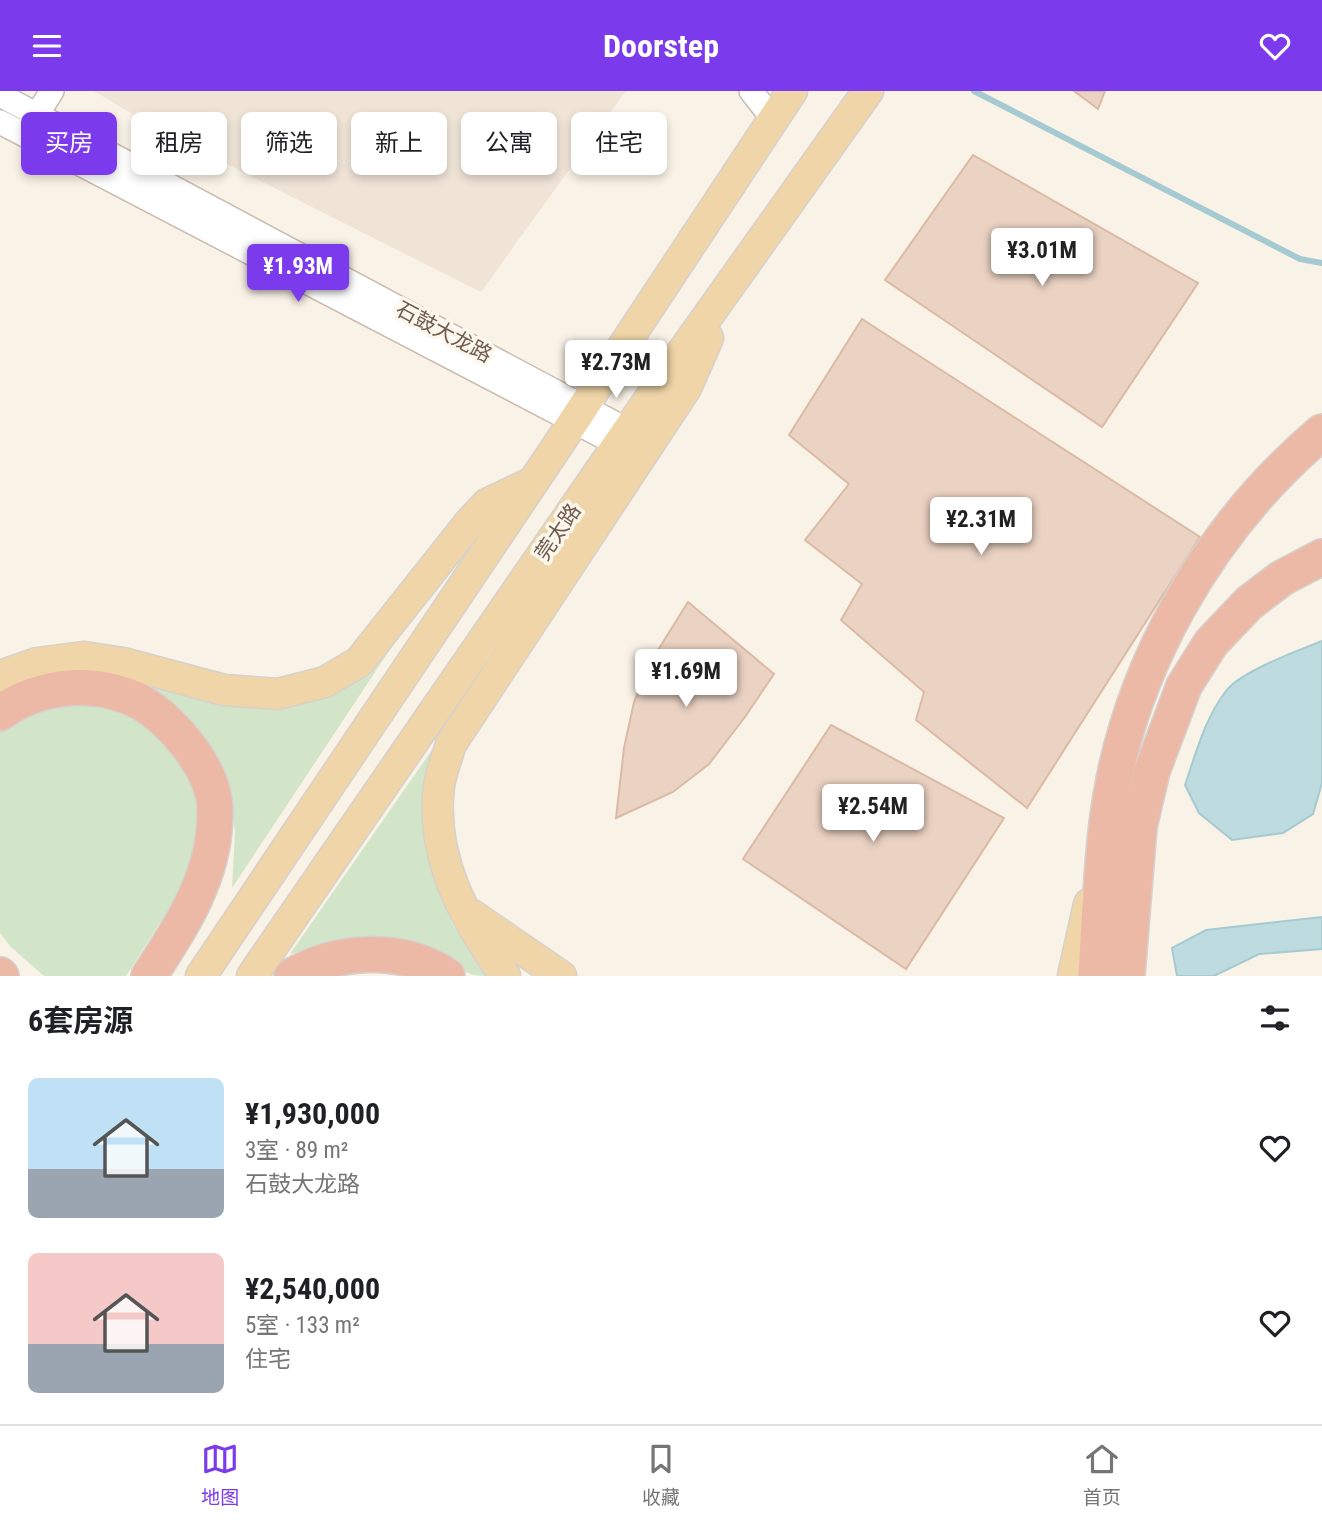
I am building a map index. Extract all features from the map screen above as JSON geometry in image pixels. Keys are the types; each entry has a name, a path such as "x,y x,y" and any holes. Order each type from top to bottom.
{"highway":[{"path":"1096,976 1107,821 1123,744 1148,668 1182,600 1225,536 1263,491 1322,432"},
{"path":"1127,976 1139,827 1152,771 1184,686 1211,643 1249,603 1282,578 1322,557"},
{"path":"0,713 16,702 50,689 85,688 128,696 158,715 183,738 201,766 213,795 214,831 205,876 176,935 149,976"},
{"path":"292,976 307,968 349,957 385,953 430,965 447,976"}],"main road":[{"path":"201,976 534,482 792,91"},
{"name":"莞太路","path":"252,976 719,300 864,96"},
{"path":"505,976 461,906 445,866 438,820 439,784 451,744 686,388 706,344 719,300"},
{"path":"0,676 37,663 84,657 123,663 224,690 278,694 325,682 359,661 487,504 534,482"},
{"path":"1073,976 1107,821"},
{"path":"461,906 561,976"}],"street":[{"path":"38,112 52,91"},
{"path":"751,91 773,119"},
{"name":"石鼓大龙路","path":"0,95 33,112"},
{"name":"石鼓大龙路","path":"0,122 21,132"},
{"name":"石鼓大龙路","path":"117,158 578,414"},
{"name":"石鼓大龙路","path":"105,175 624,438"}],"shaded area":[{"path":"94,91 626,91 611,112 571,112 571,167 481,292 248,175 337,175 337,112 241,112 241,171 227,164 227,112 131,113"}],"green space":[{"path":"393,645 232,888 235,832 228,786 184,714 146,687 244,705 354,681"},
{"path":"64,700 120,708 162,737 192,779 201,837 181,890 126,976 44,976 11,947 0,933 0,731 24,712"},
{"path":"434,747 423,799 428,855 452,923 487,976 463,970 436,949 402,941 343,942 290,954"}],"water":[{"path":"1322,641 1322,783 1313,814 1283,833 1232,840 1199,813 1185,785 1207,724 1226,691 1244,676"},
{"path":"1322,917 1322,949 1259,954 1214,976 1177,976 1172,948 1206,930"}],"building":[{"path":"1074,91 1105,91 1098,109"},
{"path":"973,155 1198,283 1102,427 885,280"},
{"path":"862,319 1200,537 1027,808 916,720 924,692 841,620 862,584 805,540 849,484 789,435"},
{"path":"688,602 774,674 709,764 673,792 616,818 624,748 634,702 650,663"},
{"path":"831,725 1004,818 906,969 743,859"}],"waterway":[{"path":"974,91 1300,259 1322,263"}]}
